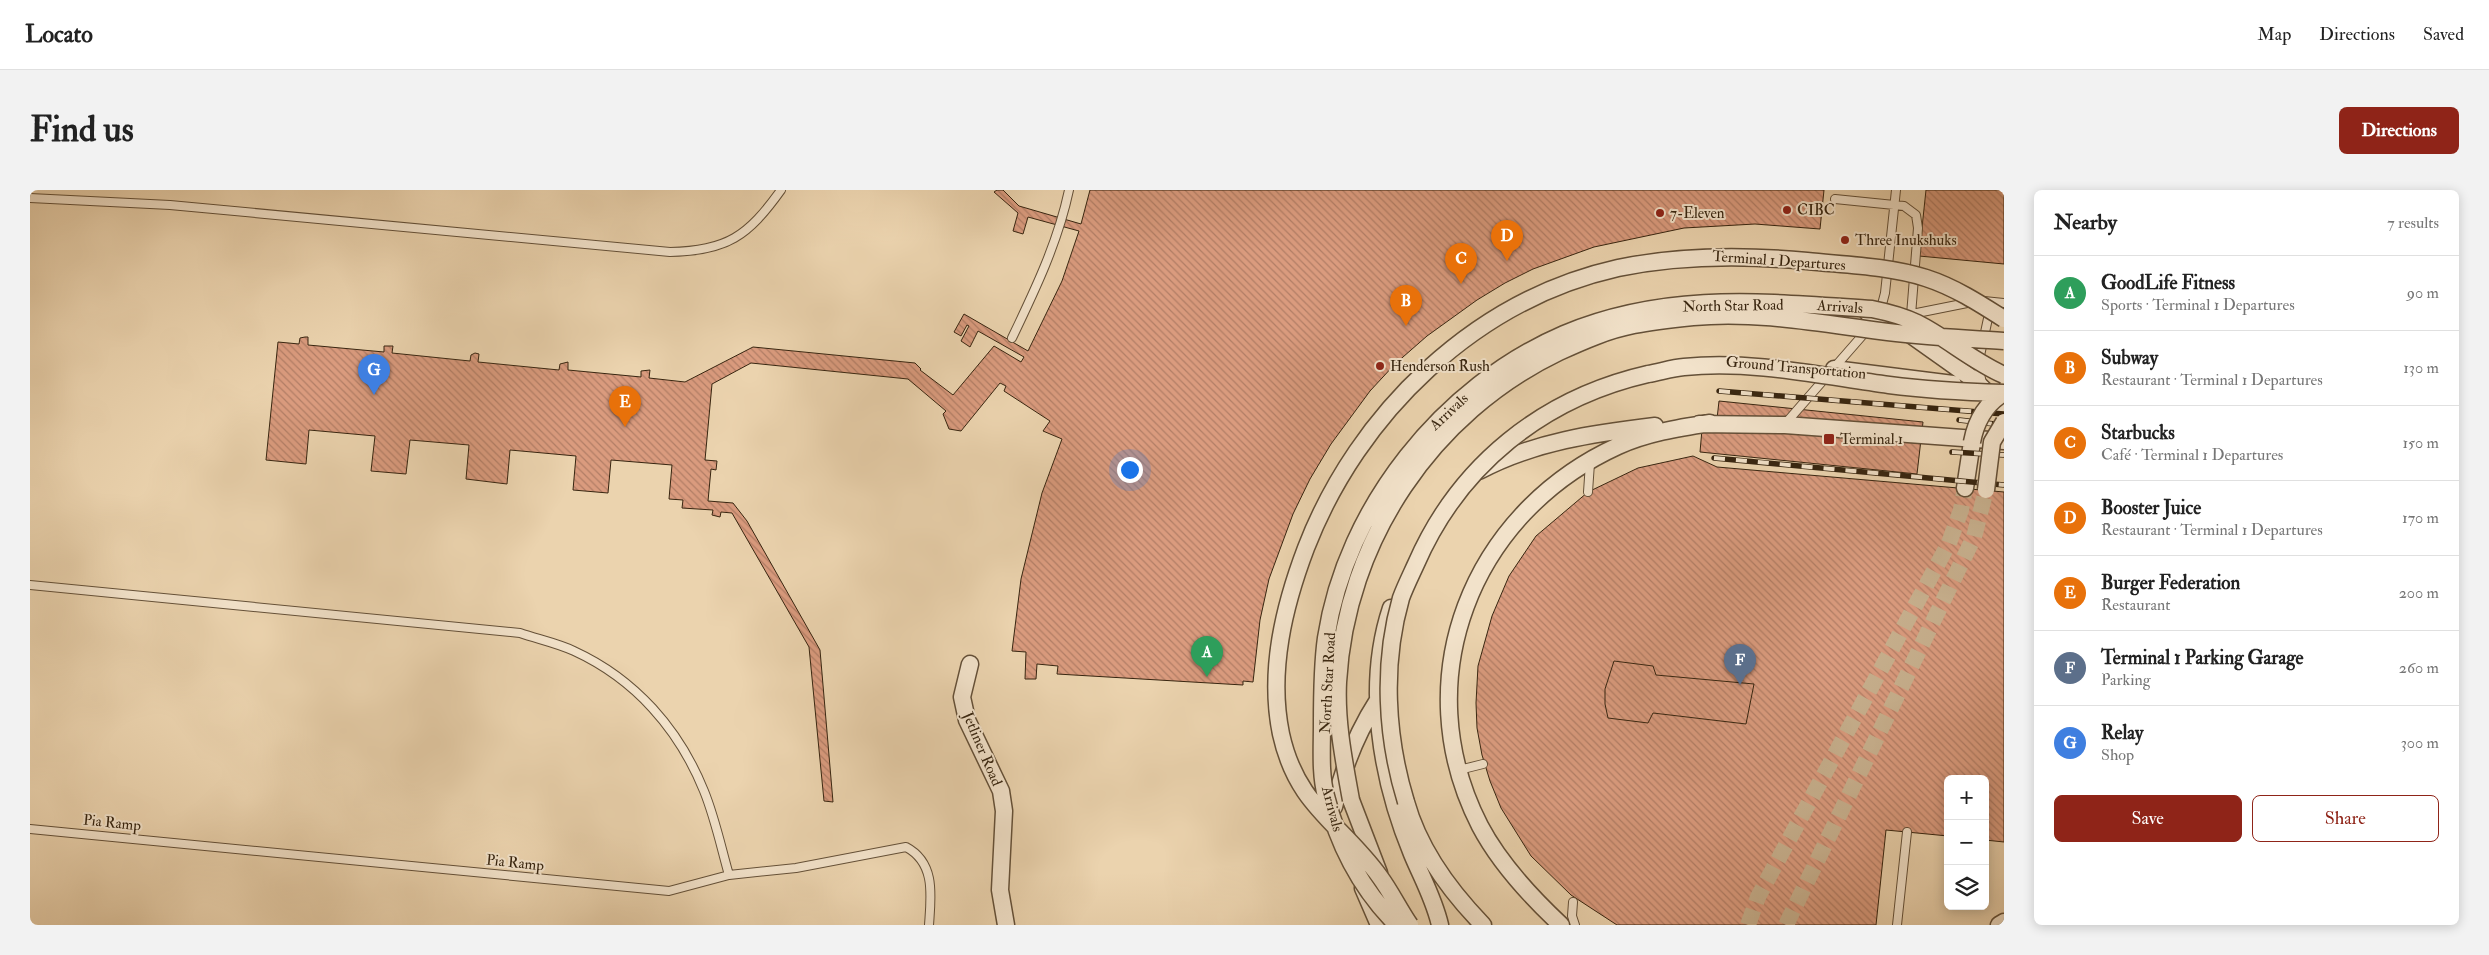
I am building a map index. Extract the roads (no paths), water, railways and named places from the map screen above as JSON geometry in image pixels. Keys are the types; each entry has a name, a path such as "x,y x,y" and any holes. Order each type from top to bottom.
{"street":[{"name":"Terminal 1 Departures","path":"1380,877 1310,801 1291,768 1278,713 1276,681 1279,648 1285,614 1303,557 1335,486 1357,450 1384,414 1438,360 1469,336 1508,312 1569,283 1618,268 1684,258 1754,257 1896,270 1928,279 1956,290 2004,319"},
{"name":"Arrivals","path":"1396,925 1381,918 1347,856 1325,795 1322,705 1326,637 1342,574 1366,521 1411,452 1463,396 1530,351 1593,323 1670,304 1730,301 1872,309 1887,312 1916,322 1968,356 2004,375"},
{"name":"North Star Road","path":"1381,918 1340,836 1334,807 1326,750 1324,706 1330,635 1340,591 1362,532 1381,498 1412,456 1462,402 1496,376 1558,340 1596,326 1645,312 1692,305 1754,304 1860,311 1878,317 1911,335 1985,389 2004,409"},
{"path":"1410,925 1380,877 1351,800 1340,732 1338,682 1348,613 1363,562 1393,503 1405,484 1441,439 1482,400 1518,374 1571,347 1632,325 1688,317 1771,318 1882,332 2004,341"},
{"name":"Ground Transportation","path":"1440,925 1430,892 1412,854 1392,797 1378,700 1379,657 1390,610 1409,563 1430,525 1463,480 1494,447 1528,419 1581,390 1623,374 1647,368 1696,361 1770,362 1985,389"},
{"path":"1483,925 1444,879 1417,831 1397,769 1389,704 1391,645 1402,596 1428,538 1464,485 1497,450 1538,418 1563,404 1633,378 1683,367 1741,366 1840,376 1890,385 2004,393"},
{"path":"1965,488 1975,427 1989,404 2004,393"},
{"path":"1986,490 1992,442 2004,422"},
{"name":"Ground Transportation","path":"1463,480 1494,463 1520,452 1556,442 1613,431 1710,424 1785,425 2004,440"},
{"path":"1561,925 1534,901 1502,862 1480,826 1459,770 1450,728 1450,673 1462,614 1474,584 1494,549 1520,517 1545,492 1590,461 1618,446 1648,436 1710,424"},
{"name":"Jetliner Road","path":"970,664 962,697 967,720 993,770 1001,791 1003,804 1000,890 1006,925"},
{"path":"1334,807 1349,752 1362,724 1378,700"},
{"path":"1351,860 1410,925"},
{"path":"1999,925 2004,922"}],"lane":[{"path":"30,198 170,205 670,252 697,252 714,248 734,239 752,225 781,190"},
{"path":"1012,338 1040,280 1064,215 1070,190"},
{"path":"1785,425 1878,317 1885,293 1896,190"},
{"path":"1835,199 1904,206 1916,215 1918,228 1911,314"},
{"path":"1878,317 1911,314 1971,302 2004,303"},
{"path":"1992,302 1978,365 1985,389 2004,393"},
{"path":"1588,492 1590,461"},
{"path":"30,586 520,633 573,650 612,672 642,695 680,741 705,792 729,875"},
{"path":"1459,770 1483,764"},
{"name":"Pia Ramp","path":"30,829 669,892 729,875 796,868 906,847 917,853 930,876 929,925"},
{"path":"1897,925 1907,832"},
{"path":"1573,902 1572,916 1575,925"}],"tunnel":[{"path":"1748,925 1758,897 1949,543 1961,510 1965,488"},
{"path":"1786,925 1974,537 1986,490"}],"railway":[{"path":"1719,391 2004,414"},
{"path":"1959,420 2004,425"},
{"path":"1952,452 2004,455"},
{"path":"1714,458 2004,485"}],"place":[{"name":"CIBC","path":"1787,210"},
{"name":"7-Eleven","path":"1660,213"},
{"name":"Three Inukshuks","path":"1845,240"},
{"name":"Booster Juice","path":"1507,261"},
{"name":"Starbucks","path":"1461,284"},
{"name":"Subway","path":"1406,326"},
{"name":"Henderson Rush","path":"1380,366"},
{"name":"Relay","path":"374,395"},
{"name":"Burger Federation","path":"625,427"},
{"name":"Terminal 1","path":"1829,439"},
{"name":"GoodLife Fitness","path":"1207,677"},
{"name":"Terminal 1 Parking Garage","path":"1740,685"}]}
